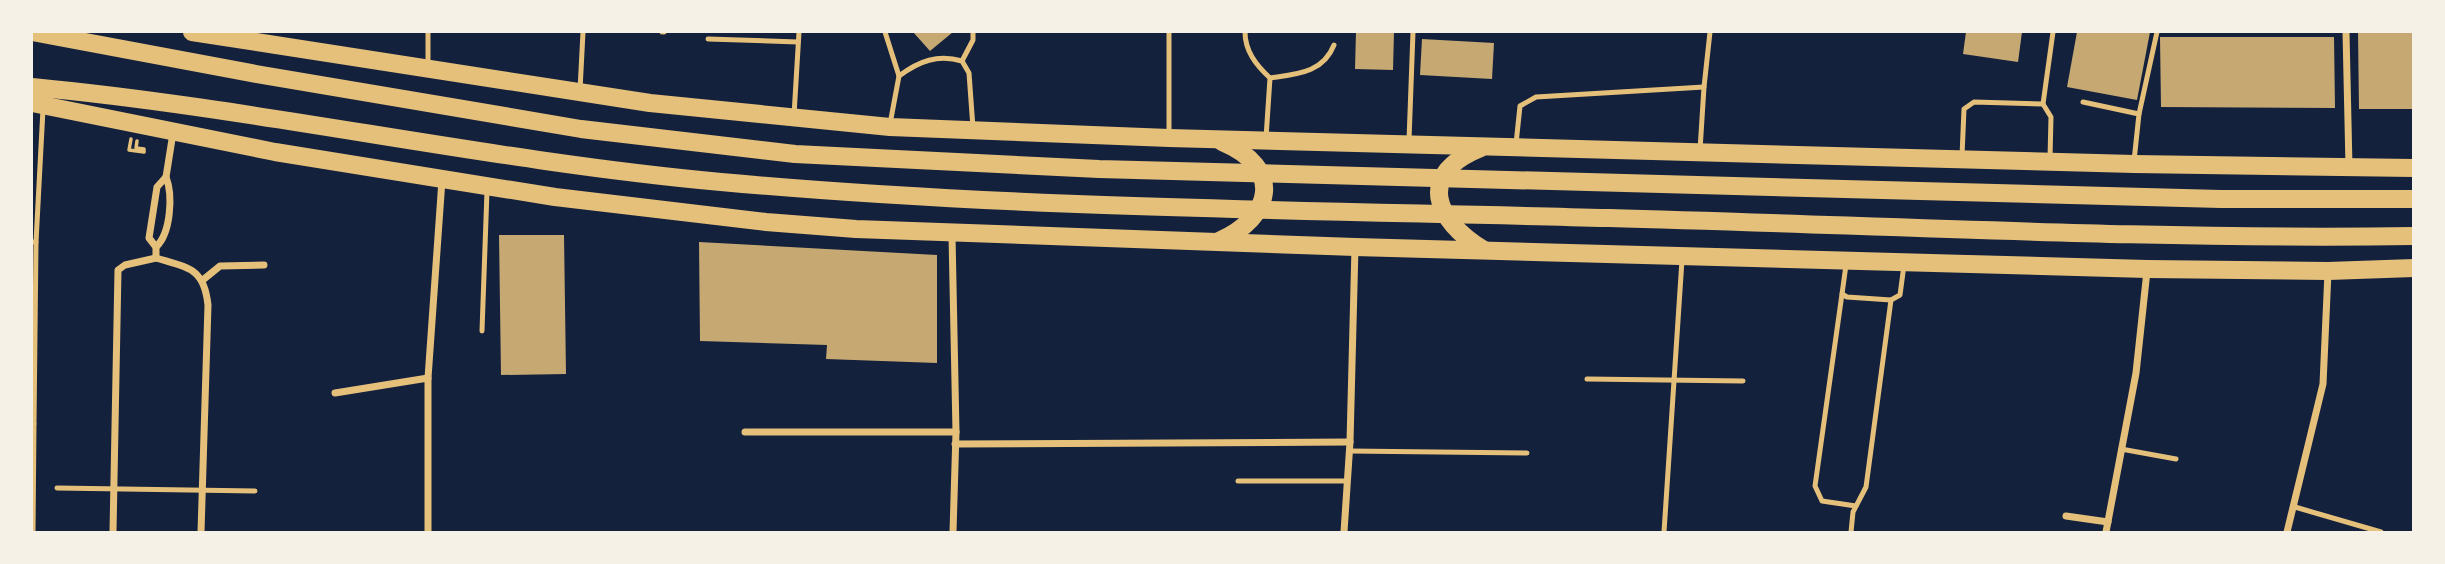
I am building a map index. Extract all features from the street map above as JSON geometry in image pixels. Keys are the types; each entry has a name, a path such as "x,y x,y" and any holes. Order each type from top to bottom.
{"main road":[{"path":"32,32 154,56 581,129 795,153 1087,168 2221,199 2413,199"},
{"path":"192,32 267,37 428,69 580,93 890,127 1215,140 2134,164 2413,168"},
{"path":"32,87 174,102 575,165 791,187 1101,205 2216,235 2413,236"},
{"path":"37,104 173,133 488,187 620,206 766,222 952,235 2147,269 2329,271 2413,268"},
{"path":"1215,140 1248,159 1262,178 1264,190 1261,206 1250,223 1216,243"},
{"path":"1484,250 1452,227 1443,213 1439,194 1440,183 1450,167 1468,153 1485,146"}],"street":[{"path":"2346,32 2349,168"},
{"path":"156,258 156,247 149,238 158,187 166,177 173,133"},
{"path":"156,247 163,240 171,190 166,177"},
{"path":"428,533 428,378 443,179"},
{"path":"952,235 956,432 953,533"},
{"path":"1343,533 1349,447 1355,247"},
{"path":"113,533 118,270 125,265 156,258 204,279"},
{"path":"204,279 220,266 264,265"},
{"path":"2105,533 2136,373 2147,269"},
{"path":"2287,533 2323,384 2329,271"},
{"path":"201,533 208,305 204,279"},
{"path":"335,393 428,378"},
{"path":"745,432 956,432"},
{"path":"955,444 1349,447"},
{"path":"2066,516 2108,522"}],"lane":[{"path":"428,32 428,69"},
{"path":"580,93 583,32"},
{"path":"794,118 799,32"},
{"path":"884,32 899,76 890,127"},
{"path":"962,61 973,40 973,32"},
{"path":"1169,32 1169,138"},
{"path":"1245,32 1245,43 1251,55 1270,78 1266,141"},
{"path":"1409,145 1413,32"},
{"path":"1700,152 1710,32"},
{"path":"2050,161 2052,117 2043,104 2053,32"},
{"path":"2134,164 2139,114 2157,32"},
{"path":"708,39 798,42"},
{"path":"1270,78 1310,72 1329,58 1334,45"},
{"path":"899,76 919,62 945,56 962,61 969,73 973,131"},
{"path":"1516,147 1520,106 1536,97 1704,87"},
{"path":"1962,159 1964,109 1973,102 2043,104"},
{"path":"2083,102 2139,114"},
{"path":"33,533 37,104"},
{"path":"482,331 488,187"},
{"path":"1664,533 1682,256"},
{"path":"1846,261 1815,486 1822,502 1856,506"},
{"path":"1842,293 1847,297 1892,300 1900,296 1905,262"},
{"path":"1851,533 1856,506 1866,487 1892,300"},
{"path":"1587,379 1674,378 1743,381"},
{"path":"1349,447 1527,453"},
{"path":"2121,449 2176,459"},
{"path":"1238,481 1347,481"},
{"path":"57,488 114,491 255,491"},
{"path":"2295,507 2381,533"}],"path":[{"path":"129,150 144,152 144,149 136,148"}],"building":[{"path":"913,32 953,32 930,51"},
{"path":"1356,32 1394,32 1393,70 1355,69"},
{"path":"1966,32 2022,32 2018,62 1963,54"},
{"path":"2077,32 2150,32 2137,100 2067,87"},
{"path":"2358,32 2414,32 2414,109 2359,109"},
{"path":"2160,37 2334,37 2335,108 2161,107"},
{"path":"1422,39 1494,43 1492,79 1420,75"},
{"path":"499,235 564,235 566,374 501,375"},
{"path":"699,242 937,255 937,363 826,359 827,345 700,341"}]}
